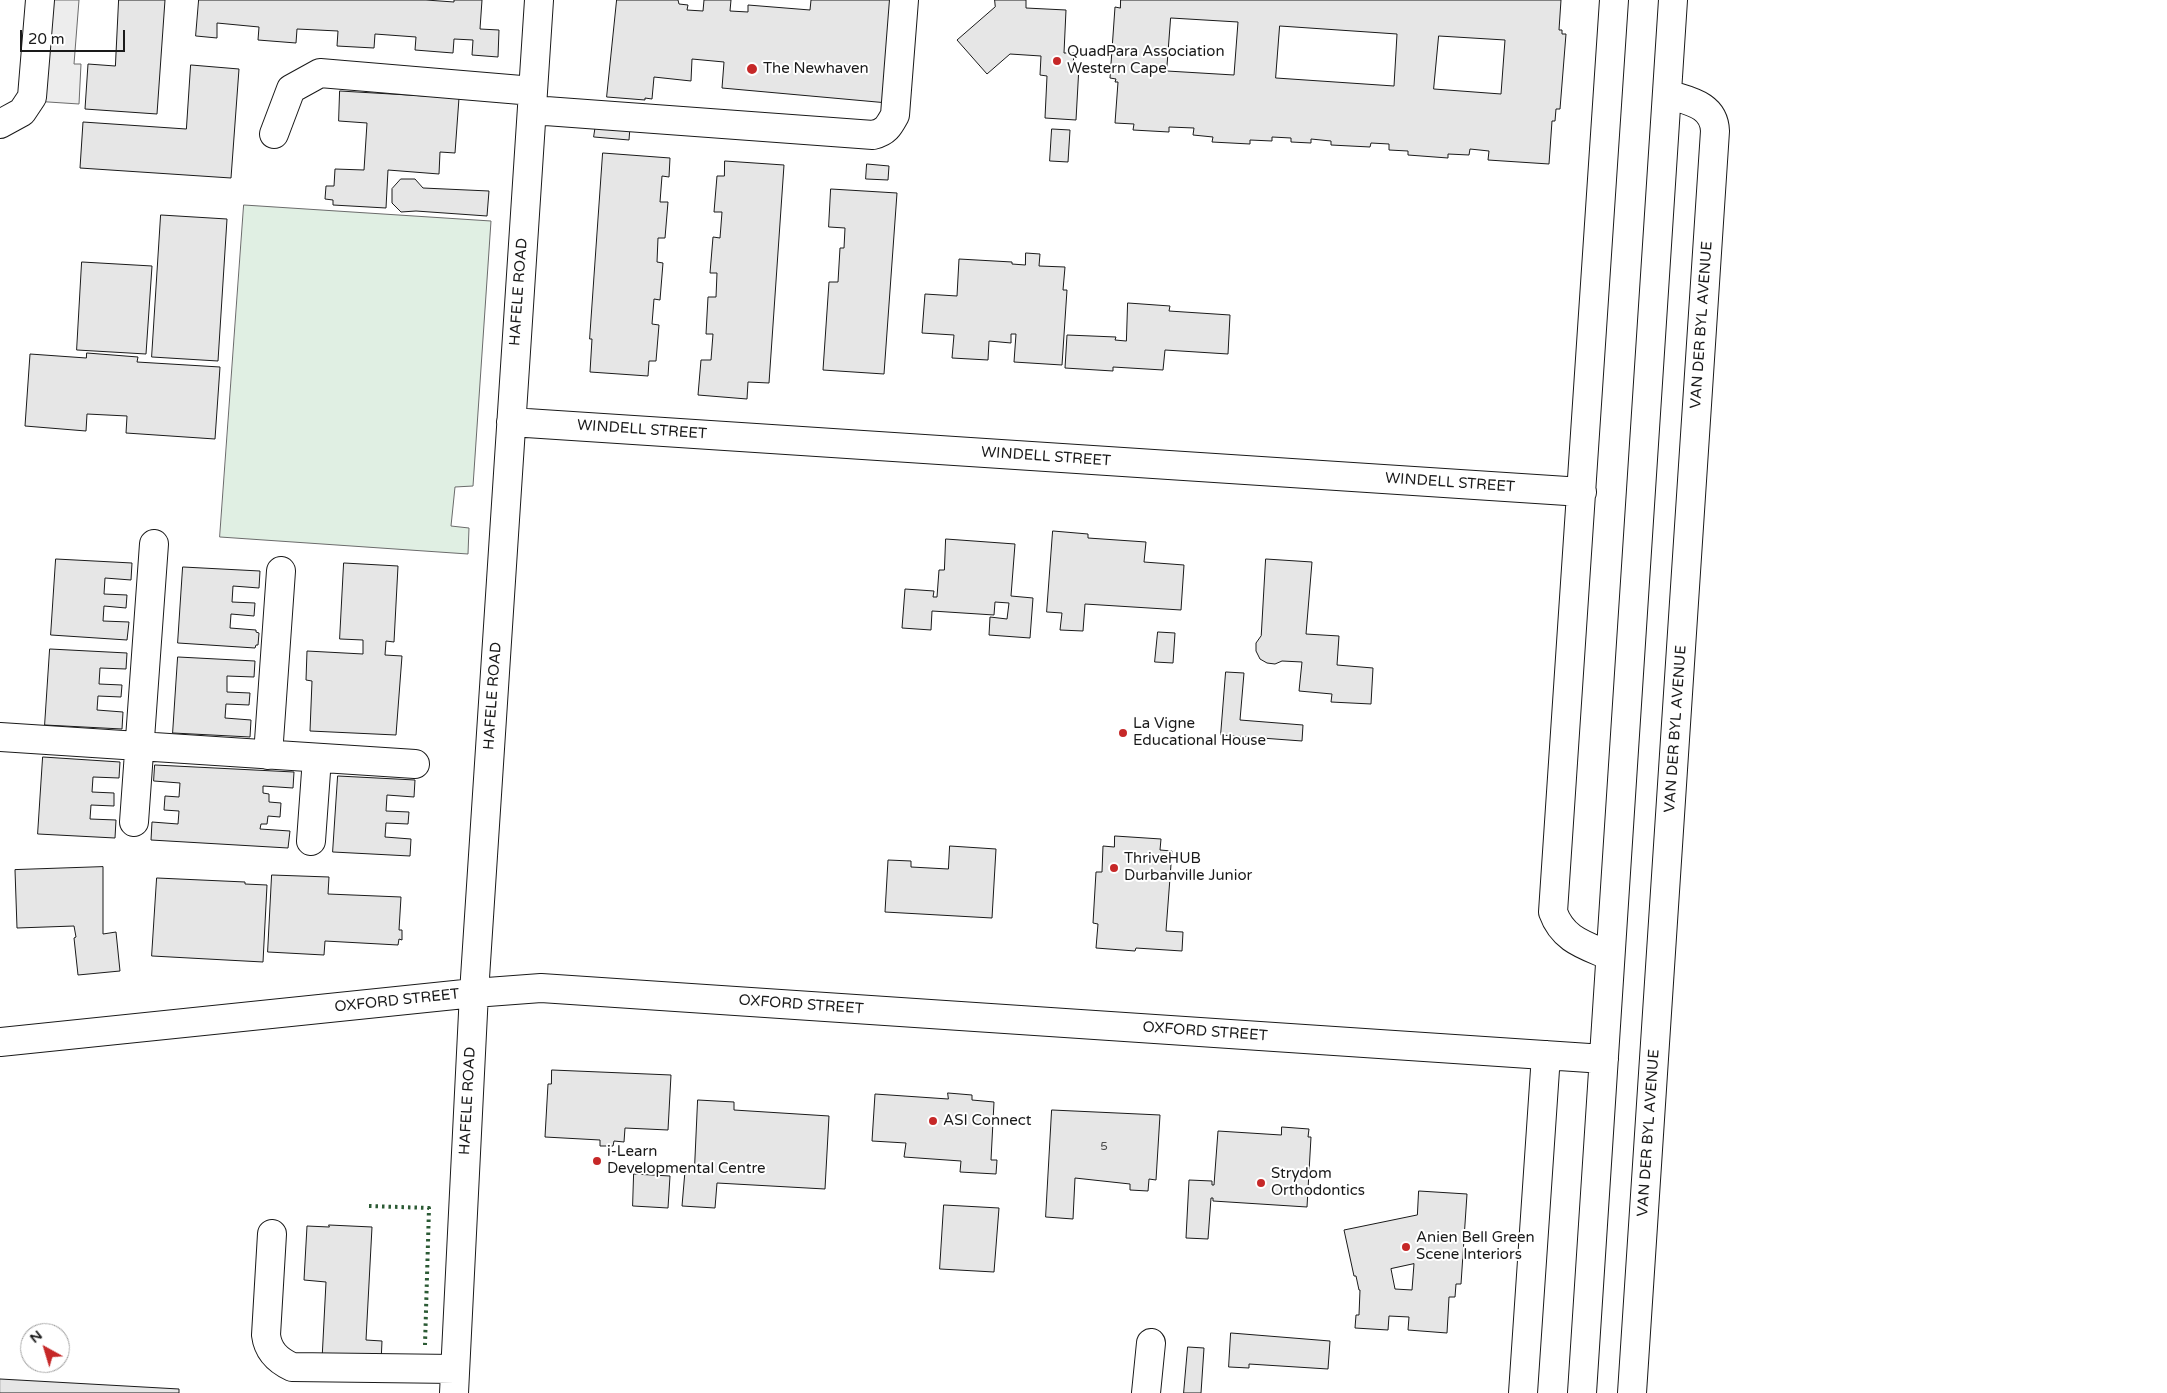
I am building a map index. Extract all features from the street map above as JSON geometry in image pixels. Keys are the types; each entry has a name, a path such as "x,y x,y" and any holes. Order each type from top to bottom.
{"street":[{"path":"0,124 22,112 32,97 40,0"},
{"name":"HAFELE ROAD","path":"454,1381 474,993 539,0"},
{"path":"274,134 291,89 320,73 532,101 863,134 880,133 889,128 895,115 904,0"},
{"path":"1610,956 1568,936 1558,925 1554,912 1614,0"},
{"path":"1582,1393 1673,0"},
{"name":"VAN DER BYL AVENUE","path":"1632,1393 1715,131 1713,119 1706,109 1700,105 1667,94"},
{"name":"WINDELL STREET","path":"511,422 1582,492"},
{"path":"134,822 154,544"},
{"path":"268,755 281,571"},
{"path":"0,737 414,764"},
{"path":"312,841 317,758"},
{"name":"OXFORD STREET","path":"0,1042 474,993 541,988 1604,1059"},
{"path":"1523,1393 1546,1055"},
{"path":"272,1234 266,1334 267,1343 276,1357 292,1367 390,1368 454,1381"},
{"path":"1146,1393 1151,1343"}],"green space":[{"path":"244,205 491,221 473,486 455,487 451,526 469,528 468,554 220,537"}],"shaded area":[{"path":"40,0 79,0 74,64 81,64 79,104 33,101"}],"building":[{"path":"119,0 165,0 157,114 85,109 88,64 115,66"},
{"path":"199,0 426,0 454,2 454,0 482,0 480,29 499,30 498,57 472,55 473,40 454,39 453,53 415,50 416,37 375,34 374,48 337,46 338,31 297,29 296,43 258,40 259,27 217,23 217,38 196,36"},
{"path":"617,0 678,0 679,4 688,5 687,10 703,11 704,0 731,0 730,11 748,12 748,5 810,10 811,0 897,0 888,103 722,88 724,62 692,59 691,81 654,77 652,99 607,97"},
{"name":"QuadPara Association Western Cape","path":"995,0 1026,0 1026,8 1066,10 1064,53 1074,53 1073,66 1079,66 1076,120 1045,118 1047,76 1040,75 1041,56 1010,54 987,74 957,40 995,7"},
{"path":"1121,0 1561,0 1559,30 1562,30 1562,34 1566,34 1560,109 1556,109 1555,121 1552,121 1549,164 1488,160 1489,151 1470,149 1469,155 1448,154 1448,158 1408,155 1408,151 1389,150 1389,144 1371,143 1370,147 1331,145 1331,141 1311,139 1311,143 1291,142 1291,138 1272,137 1272,141 1250,140 1250,144 1212,142 1213,137 1193,135 1194,128 1169,127 1169,132 1133,130 1134,124 1115,123 1118,82 1115,82 1116,79 1110,78 1115,7 1120,8","holes":["1171,18 1238,22 1234,75 1167,71","1280,26 1397,34 1394,86 1276,78","1439,36 1505,40 1501,94 1434,89"]},
{"path":"191,65 239,69 231,178 80,168 83,122 186,129"},
{"path":"340,91 459,98 455,153 440,152 439,174 388,170 386,208 333,205 333,200 325,199 326,186 334,186 335,169 364,170 367,123 339,121"},
{"path":"596,124 630,127 629,140 594,137"},
{"path":"1052,129 1070,130 1068,162 1050,161"},
{"path":"603,153 670,158 669,177 662,176 660,202 668,202 665,238 658,238 657,262 663,263 660,300 654,299 652,324 659,325 656,361 649,361 648,376 590,372 592,339 590,339"},
{"path":"725,161 784,165 769,383 748,382 747,399 698,395 701,360 711,360 713,334 706,334 708,297 716,297 717,273 710,273 713,237 720,238 722,212 714,212 717,176 724,176"},
{"path":"867,164 889,166 888,180 866,179"},
{"path":"401,179 415,179 423,188 489,191 487,216 416,211 401,212 392,203 392,189"},
{"path":"831,189 897,193 884,374 823,370 829,282 838,282 840,248 844,248 845,228 829,227"},
{"path":"161,215 227,219 218,361 152,357"},
{"path":"1026,253 1040,254 1039,266 1065,267 1063,290 1067,290 1062,365 1014,362 1016,334 1011,334 1011,343 989,341 988,360 952,358 954,335 922,333 925,294 957,296 959,259 1012,262 1012,264 1025,265"},
{"path":"82,262 152,266 146,354 77,350"},
{"path":"1128,303 1170,306 1169,311 1230,315 1228,354 1165,350 1163,370 1113,367 1113,371 1065,368 1067,335 1116,337 1115,340 1126,341"},
{"path":"87,353 138,357 137,362 220,367 215,439 126,433 127,416 87,414 86,431 25,426 30,354 86,358"},
{"path":"1053,531 1088,534 1088,538 1146,542 1144,562 1184,565 1181,610 1085,604 1083,631 1060,630 1062,613 1047,612"},
{"path":"946,539 1015,544 1011,596 1033,598 1030,638 989,635 990,617 1007,619 1009,603 995,602 994,615 932,611 931,630 902,628 905,589 934,591 933,597 937,597 939,570 944,570"},
{"path":"56,559 132,563 131,580 105,578 104,594 127,595 126,608 104,606 103,621 129,622 127,640 51,635"},
{"path":"1266,559 1312,562 1306,634 1339,636 1337,665 1373,668 1371,704 1331,702 1332,694 1299,691 1302,662 1282,661 1275,664 1267,663 1260,659 1256,651 1256,643 1261,636"},
{"path":"344,563 398,566 394,642 386,641 385,655 402,656 396,735 310,731 312,681 306,680 307,651 363,654 363,640 340,639"},
{"path":"183,567 260,571 259,588 233,586 232,602 255,603 254,616 231,614 230,628 256,630 259,633 258,645 255,648 178,643"},
{"path":"1158,632 1175,633 1173,663 1155,662"},
{"path":"50,649 127,653 126,669 100,668 99,684 122,685 121,697 98,696 97,710 123,712 122,729 45,725"},
{"path":"178,657 255,661 254,677 227,676 227,692 250,693 249,705 226,704 225,718 251,720 250,737 173,733"},
{"path":"1226,672 1244,673 1240,720 1303,725 1302,741 1221,735"},
{"path":"43,757 120,762 119,778 93,777 92,792 114,793 114,806 91,805 90,819 116,820 115,838 38,834"},
{"path":"155,765 294,772 293,788 263,786 263,793 269,794 269,802 281,803 280,817 268,816 267,824 261,824 260,829 290,831 288,848 151,840 152,822 178,824 179,811 164,810 165,796 179,797 180,783 154,781"},
{"path":"338,776 415,780 414,797 387,795 386,811 409,812 408,824 386,823 385,837 411,839 410,856 333,852"},
{"path":"1115,836 1161,839 1160,850 1172,851 1166,931 1183,932 1182,951 1136,948 1135,951 1096,948 1098,924 1093,923 1096,872 1102,872 1103,846 1114,847"},
{"path":"950,846 996,849 992,918 885,912 888,860 911,861 911,867 948,869"},
{"path":"103,867 103,934 116,932 120,971 78,975 74,926 17,928 15,870"},
{"path":"272,875 329,877 328,894 401,897 399,930 402,930 402,940 399,939 398,945 325,941 324,955 268,952"},
{"path":"157,878 245,882 245,884 267,885 263,962 152,956"},
{"path":"552,1070 671,1075 668,1130 625,1128 624,1142 614,1141 613,1146 600,1146 600,1140 545,1137 548,1084 551,1084"},
{"name":"ASI Connect","path":"948,1093 972,1095 972,1100 994,1102 991,1160 997,1160 996,1174 960,1172 961,1161 904,1157 906,1143 872,1141 875,1094 948,1099"},
{"path":"698,1100 734,1102 734,1110 829,1116 825,1189 717,1183 715,1208 682,1206 685,1171 694,1171"},
{"path":"1052,1110 1160,1115 1156,1180 1149,1179 1148,1191 1130,1190 1130,1184 1075,1178 1073,1219 1046,1217"},
{"name":"Strydom Orthodontics","path":"1282,1127 1309,1129 1308,1137 1311,1137 1307,1207 1213,1201 1213,1198 1211,1198 1208,1239 1186,1238 1189,1180 1212,1181 1212,1185 1214,1185 1218,1131 1281,1135"},
{"path":"634,1174 670,1176 668,1208 633,1206"},
{"name":"Anien Bell Green Scene Interiors","path":"1419,1191 1467,1194 1461,1284 1456,1284 1455,1297 1449,1297 1447,1333 1408,1330 1409,1317 1389,1316 1388,1330 1355,1328 1356,1315 1359,1315 1360,1290 1356,1276 1354,1276 1344,1230 1417,1215","holes":["1414,1264 1412,1290 1395,1289 1391,1269"]},
{"path":"944,1205 999,1208 994,1272 940,1269"},
{"path":"329,1225 372,1227 366,1340 382,1341 381,1363 322,1360 326,1282 304,1280 307,1226 329,1227"},
{"path":"1231,1333 1330,1341 1328,1369 1249,1364 1249,1368 1229,1367"},
{"path":"1188,1347 1204,1348 1201,1393 1184,1393"},
{"path":"0,1379 179,1389 179,1393 0,1393"}],"hedge":[{"path":"369,1206 429,1208 425,1345"}],"place":[{"name":"QuadPara Association Western Cape","path":"1057,61"},
{"name":"The Newhaven","path":"752,69"},
{"name":"La Vigne Educational House","path":"1123,733"},
{"name":"ThriveHUB Durbanville Junior","path":"1114,868"},
{"name":"ASI Connect","path":"933,1121"},
{"name":"i-Learn Developmental Centre","path":"597,1161"},
{"name":"Strydom Orthodontics","path":"1261,1183"},
{"name":"Anien Bell Green Scene Interiors","path":"1406,1247"}]}
